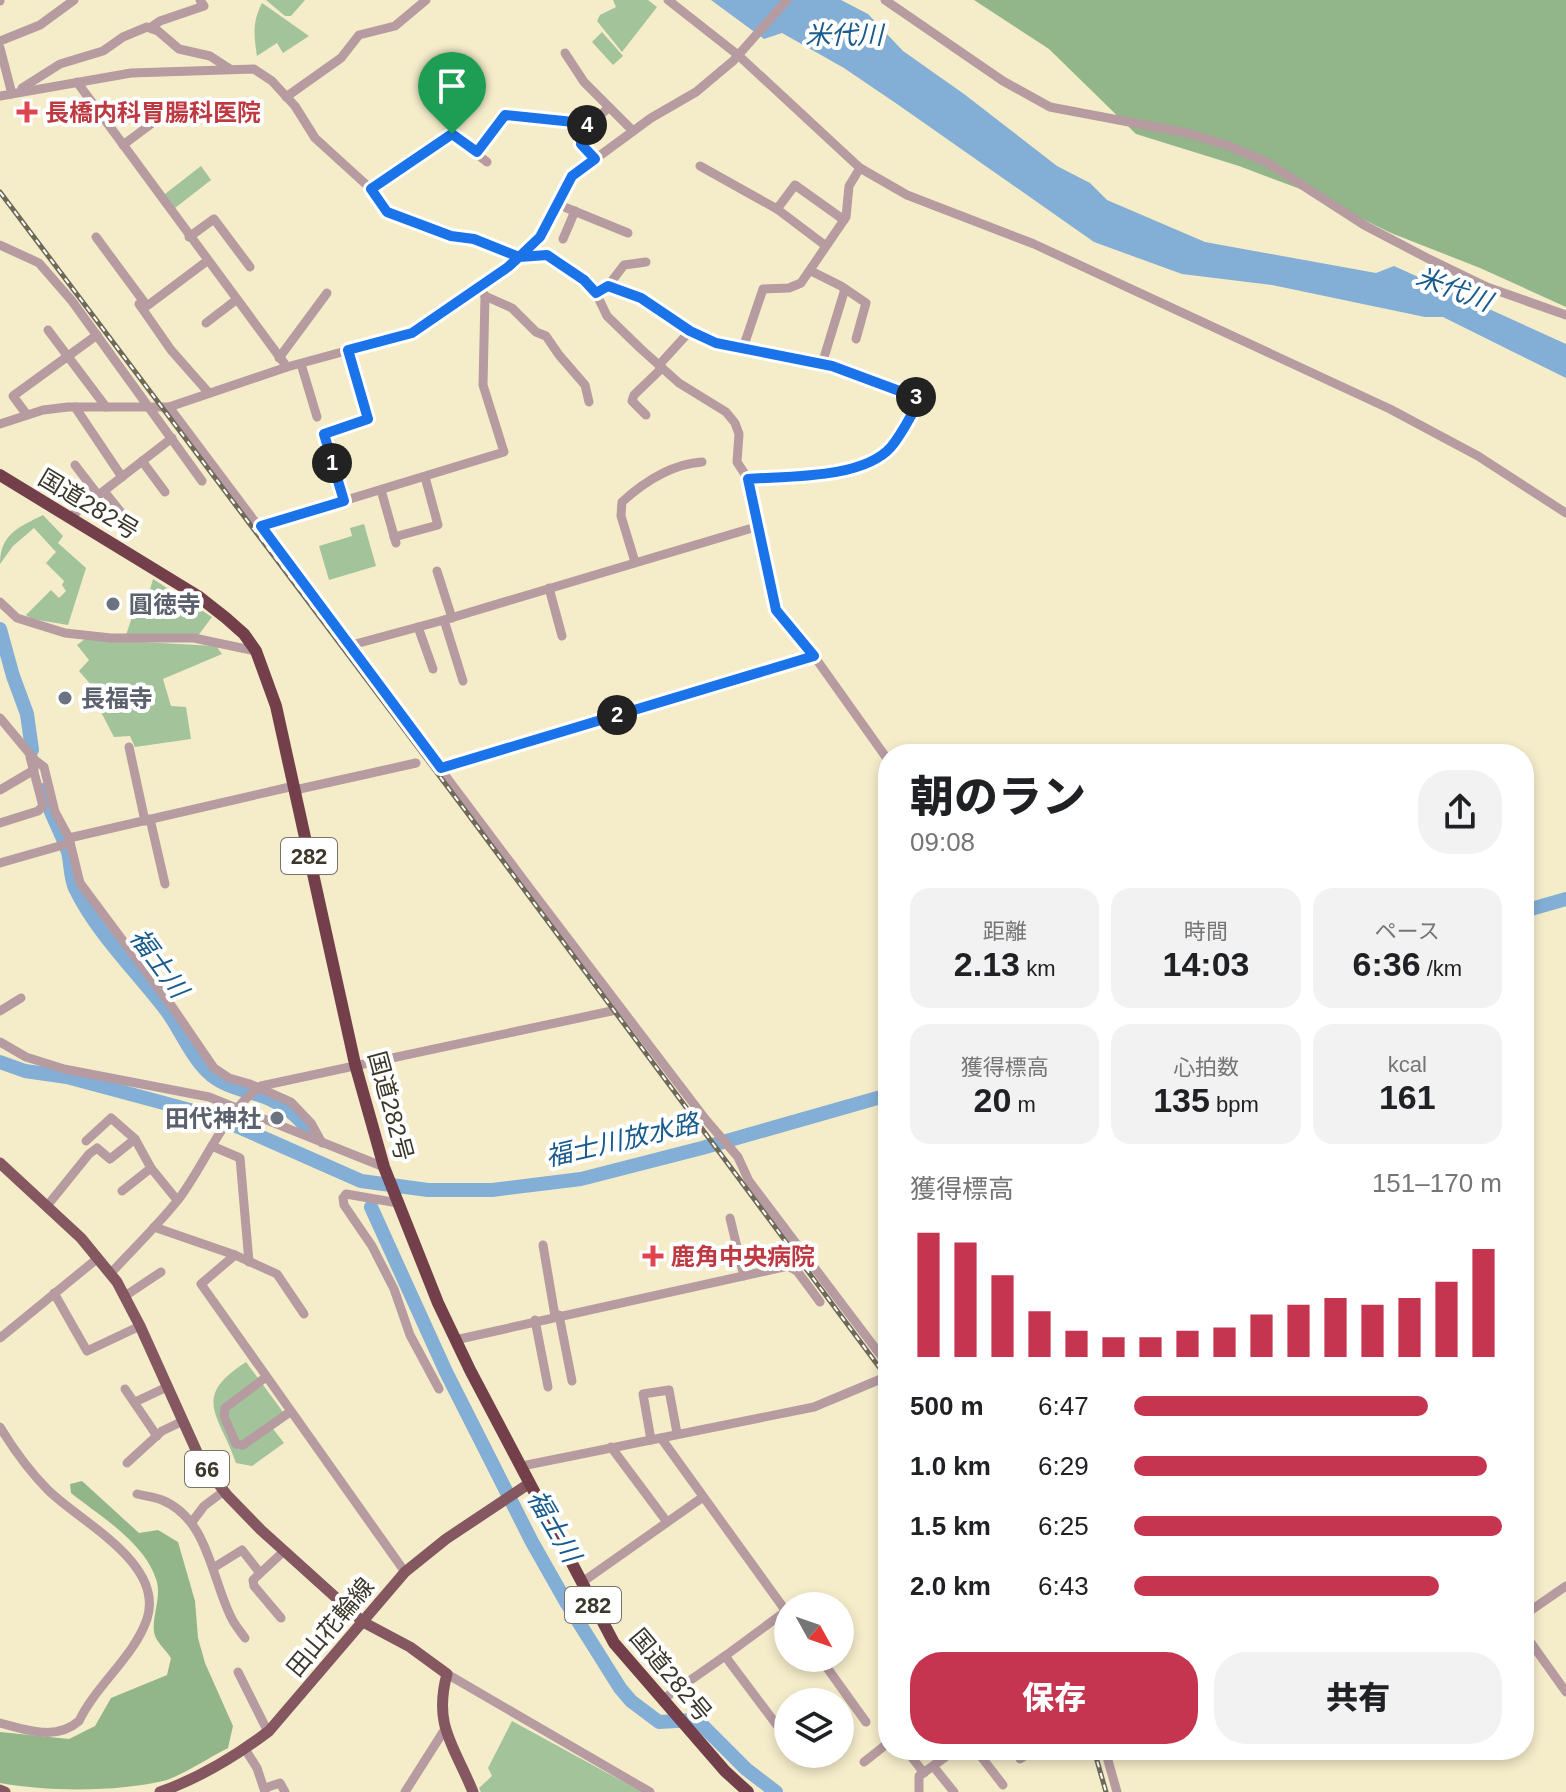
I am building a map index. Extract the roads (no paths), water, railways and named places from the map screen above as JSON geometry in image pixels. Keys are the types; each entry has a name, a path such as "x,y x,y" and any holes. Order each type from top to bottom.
{"highway":[{"name":"国道282号","path":"0,475 198,596 244,634 256,651 276,706 355,1064 384,1167 423,1268 455,1340 614,1643 725,1771 748,1792"}],"main road":[{"name":"66","path":"0,1163 47,1206 111,1273 140,1326 201,1461 224,1491 284,1551 363,1622 410,1647 447,1674"},
{"name":"田山花輪線","path":"160,1792 187,1783 268,1732 405,1572 446,1539 530,1483"},
{"path":"447,1674 441,1711 445,1729 473,1792"}],"street":[{"path":"0,41 40,25 74,0"},
{"path":"150,28 160,21 204,6 200,0"},
{"path":"286,97 341,58 359,35 395,26 426,0"},
{"path":"668,0 742,51 860,168 907,195 1034,244 1390,409 1478,456 1566,513"},
{"path":"0,424 43,410 169,407 287,367 412,333 508,267 540,237 572,176 633,131 696,92 742,51 787,0"},
{"path":"885,0 1003,81 1050,107 1187,133 1229,146 1268,163 1355,219 1427,258 1487,287 1566,315"},
{"path":"17,93 60,64 103,51 123,37 147,27 158,31 179,49 210,56 230,69"},
{"path":"0,48 17,93"},
{"path":"565,53 584,82 633,131"},
{"path":"0,96 131,73 254,69 262,72 295,106 315,138 371,189 387,212 451,236 474,239 519,257 547,255 584,280 596,293 607,316 679,383 726,412 735,423 739,434 737,462 748,479 776,610 814,656 878,746"},
{"path":"77,82 287,367"},
{"path":"595,159 581,144 593,124 608,108"},
{"path":"477,152 505,115 593,124"},
{"path":"123,145 151,124"},
{"path":"371,189 452,134 487,162"},
{"path":"700,166 777,209 826,246"},
{"path":"743,348 763,289 789,288 801,283 811,271 844,220 849,186 860,168"},
{"path":"777,209 795,185 844,220"},
{"path":"557,204 628,233"},
{"path":"563,239 575,211"},
{"path":"189,237 214,219 250,267"},
{"path":"96,237 147,306 207,261"},
{"path":"0,245 39,263 97,335 202,481"},
{"path":"596,293 608,286 624,265 646,262"},
{"path":"811,271 845,289 866,305 856,339"},
{"path":"261,526 504,452 483,385 485,296 479,285"},
{"path":"608,286 641,298 690,331 716,343 822,364 921,399 892,446 868,463 828,473 748,479"},
{"path":"822,364 845,289"},
{"path":"279,358 327,293"},
{"path":"485,296 512,308 536,332 546,336 585,385 589,402"},
{"path":"141,298 138,302 171,350 208,392"},
{"path":"206,323 236,300"},
{"path":"48,330 106,407"},
{"path":"646,415 632,401 634,395 690,331"},
{"path":"27,415 13,396 97,335"},
{"path":"344,501 324,434 368,419 348,350"},
{"path":"301,364 317,417"},
{"path":"75,407 122,477"},
{"path":"169,407 621,1009 738,1157 749,1181 878,1352"},
{"path":"69,518 172,438"},
{"path":"142,461 165,492"},
{"path":"635,562 621,516 622,502 672,468 702,462"},
{"path":"75,465 127,520"},
{"path":"381,490 395,540 438,525 425,477"},
{"path":"348,646 759,526"},
{"path":"437,571 463,681"},
{"path":"549,588 562,636"},
{"path":"0,602 17,618 65,633 111,638 194,638 256,651"},
{"path":"418,627 433,669"},
{"path":"441,768 814,656"},
{"path":"0,718 29,754 44,767 55,812 80,883 214,1068 229,1078 250,1084 252,1092"},
{"path":"129,747 165,884"},
{"path":"0,823 38,811 43,806 29,754"},
{"path":"0,863 147,820 416,763"},
{"path":"0,790 34,770"},
{"path":"0,1011 21,998"},
{"path":"111,1273 177,1200 206,1160 235,1111 252,1092 355,1064 621,1009"},
{"path":"0,1042 26,1057 64,1069 209,1097 235,1111 384,1167"},
{"path":"252,1092 275,1094 301,1110 322,1143"},
{"path":"86,1141 111,1118 135,1139 151,1168 177,1200"},
{"path":"47,1206 89,1154 97,1148 110,1159 135,1139"},
{"path":"214,1142 240,1158 249,1262"},
{"path":"122,1191 151,1168"},
{"path":"397,1202 346,1194 343,1198 344,1205 372,1246 394,1289 410,1335 439,1389"},
{"path":"730,1218 744,1276"},
{"path":"154,1227 235,1255 277,1274 304,1314"},
{"path":"543,1245 572,1381"},
{"path":"235,1255 201,1284 405,1572"},
{"path":"0,1338 98,1258"},
{"path":"455,1340 788,1266 797,1271 820,1302"},
{"path":"125,1296 161,1272"},
{"path":"54,1293 87,1351 140,1326"},
{"path":"535,1320 548,1387"},
{"path":"266,1377 225,1408 224,1416 236,1444 243,1445 290,1412"},
{"path":"522,1466 814,1407 878,1380"},
{"path":"135,1402 167,1387"},
{"path":"125,1389 157,1436"},
{"path":"677,1433 669,1390 643,1394 656,1439 703,1497 774,1595"},
{"path":"127,1463 162,1431 183,1421"},
{"path":"0,1427 27,1467 48,1490 70,1511 103,1533 139,1570 146,1581 149,1605 147,1619 136,1638 79,1721 68,1731 49,1733 0,1723"},
{"path":"611,1447 667,1522"},
{"path":"192,1522 204,1506 224,1491"},
{"path":"137,1494 161,1499 192,1522 231,1619 245,1638"},
{"path":"581,1583 703,1497"},
{"path":"213,1568 242,1550 260,1573"},
{"path":"281,1618 254,1586 253,1580 284,1551"},
{"path":"1534,1608 1566,1586"},
{"path":"662,1700 774,1622"},
{"path":"1534,1647 1566,1692"},
{"path":"725,1656 774,1721"},
{"path":"238,1672 268,1732"},
{"path":"830,1672 866,1722"},
{"path":"447,1674 650,1792"},
{"path":"405,1792 445,1729"},
{"path":"245,1749 257,1768 265,1790 280,1783 285,1792"},
{"path":"864,1762 878,1751"},
{"path":"914,1760 924,1773"},
{"path":"919,1792 919,1776 941,1760"},
{"path":"984,1760 1003,1785"},
{"path":"1108,1760 1117,1792"},
{"path":"933,1766 954,1792"}],"water":[{"name":"米代川","path":"711,0 841,0 868,14 903,51 1057,166 1090,183 1107,200 1205,242 1376,273 1394,266 1566,344 1566,378 1443,317 1425,317 1272,285 1182,274 1094,242 844,68 782,33 764,39"}],"waterway":[{"name":"福士川","path":"0,629 27,714 32,750"},
{"name":"福士川","path":"43,790 68,852 73,884 84,904 105,936 166,1010 198,1061 223,1082 282,1106 310,1132"},
{"name":"福士川放水路","path":"1534,908 1566,899"},
{"name":"福士川放水路","path":"0,1062 25,1071 67,1077 216,1117 361,1181 428,1190 492,1190 581,1179 878,1098"},
{"name":"福士川","path":"371,1207 446,1372 532,1542 620,1688 631,1701 659,1722 699,1722 746,1769 776,1792"}],"railway":[{"path":"0,192 878,1366"},
{"path":"1097,1760 1106,1792"}],"place":[{"name":"長橋内科胃腸科医院","path":"27,112"},
{"name":"圓徳寺","path":"113,604"},
{"name":"長福寺","path":"65,698"},
{"name":"田代神社","path":"277,1118"},
{"name":"鹿角中央病院","path":"653,1256"}]}
